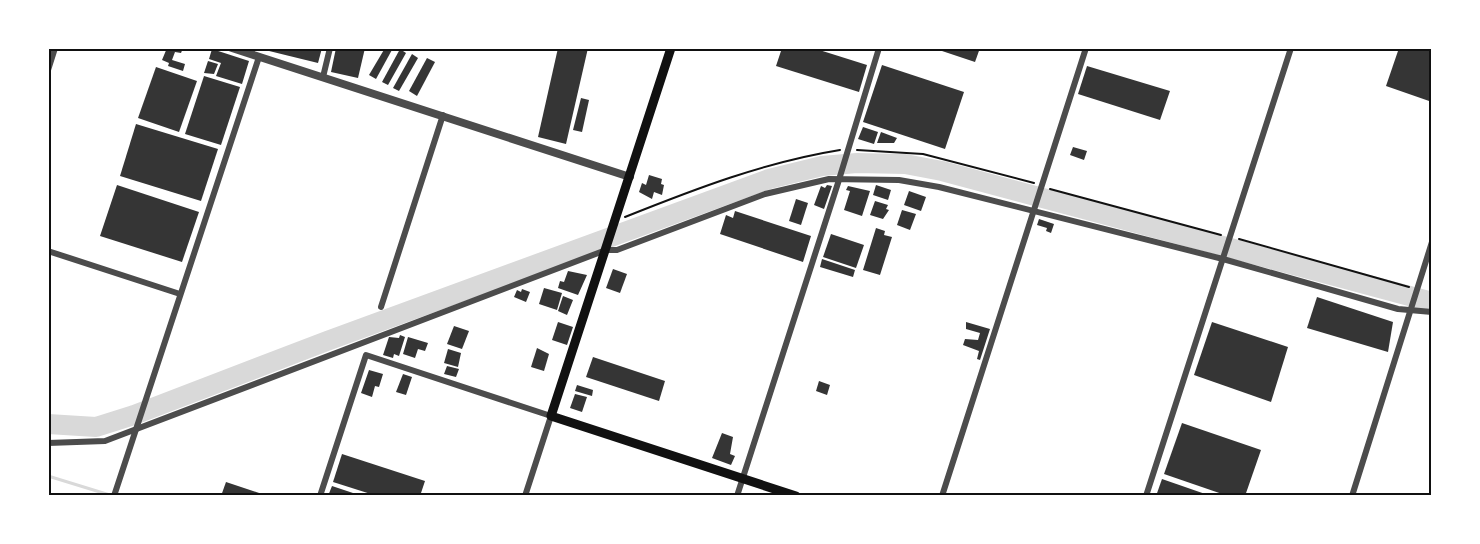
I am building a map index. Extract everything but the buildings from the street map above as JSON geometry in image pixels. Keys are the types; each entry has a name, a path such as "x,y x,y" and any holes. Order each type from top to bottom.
{"main road":[{"path":"671,48 551,416 796,496"}],"street":[{"path":"48,70 55,48"},
{"path":"232,48 630,177"},
{"path":"322,77 330,48"},
{"path":"737,496 879,48"},
{"path":"942,496 1086,48"},
{"path":"1146,496 1291,48"},
{"path":"114,496 259,57"},
{"path":"381,307 443,115"},
{"path":"48,443 105,441 606,250 616,250 765,194 840,176 914,182 1223,259 1398,309 1432,312"},
{"path":"1352,496 1432,242"},
{"path":"48,251 180,294"},
{"path":"320,496 366,355 364,343"},
{"path":"366,355 551,416 525,496"}],"waterway":[{"path":"48,424 96,427 134,415 327,341 769,179 822,166 857,163 905,164 942,171 1432,302"},
{"path":"48,476 113,496"}]}
